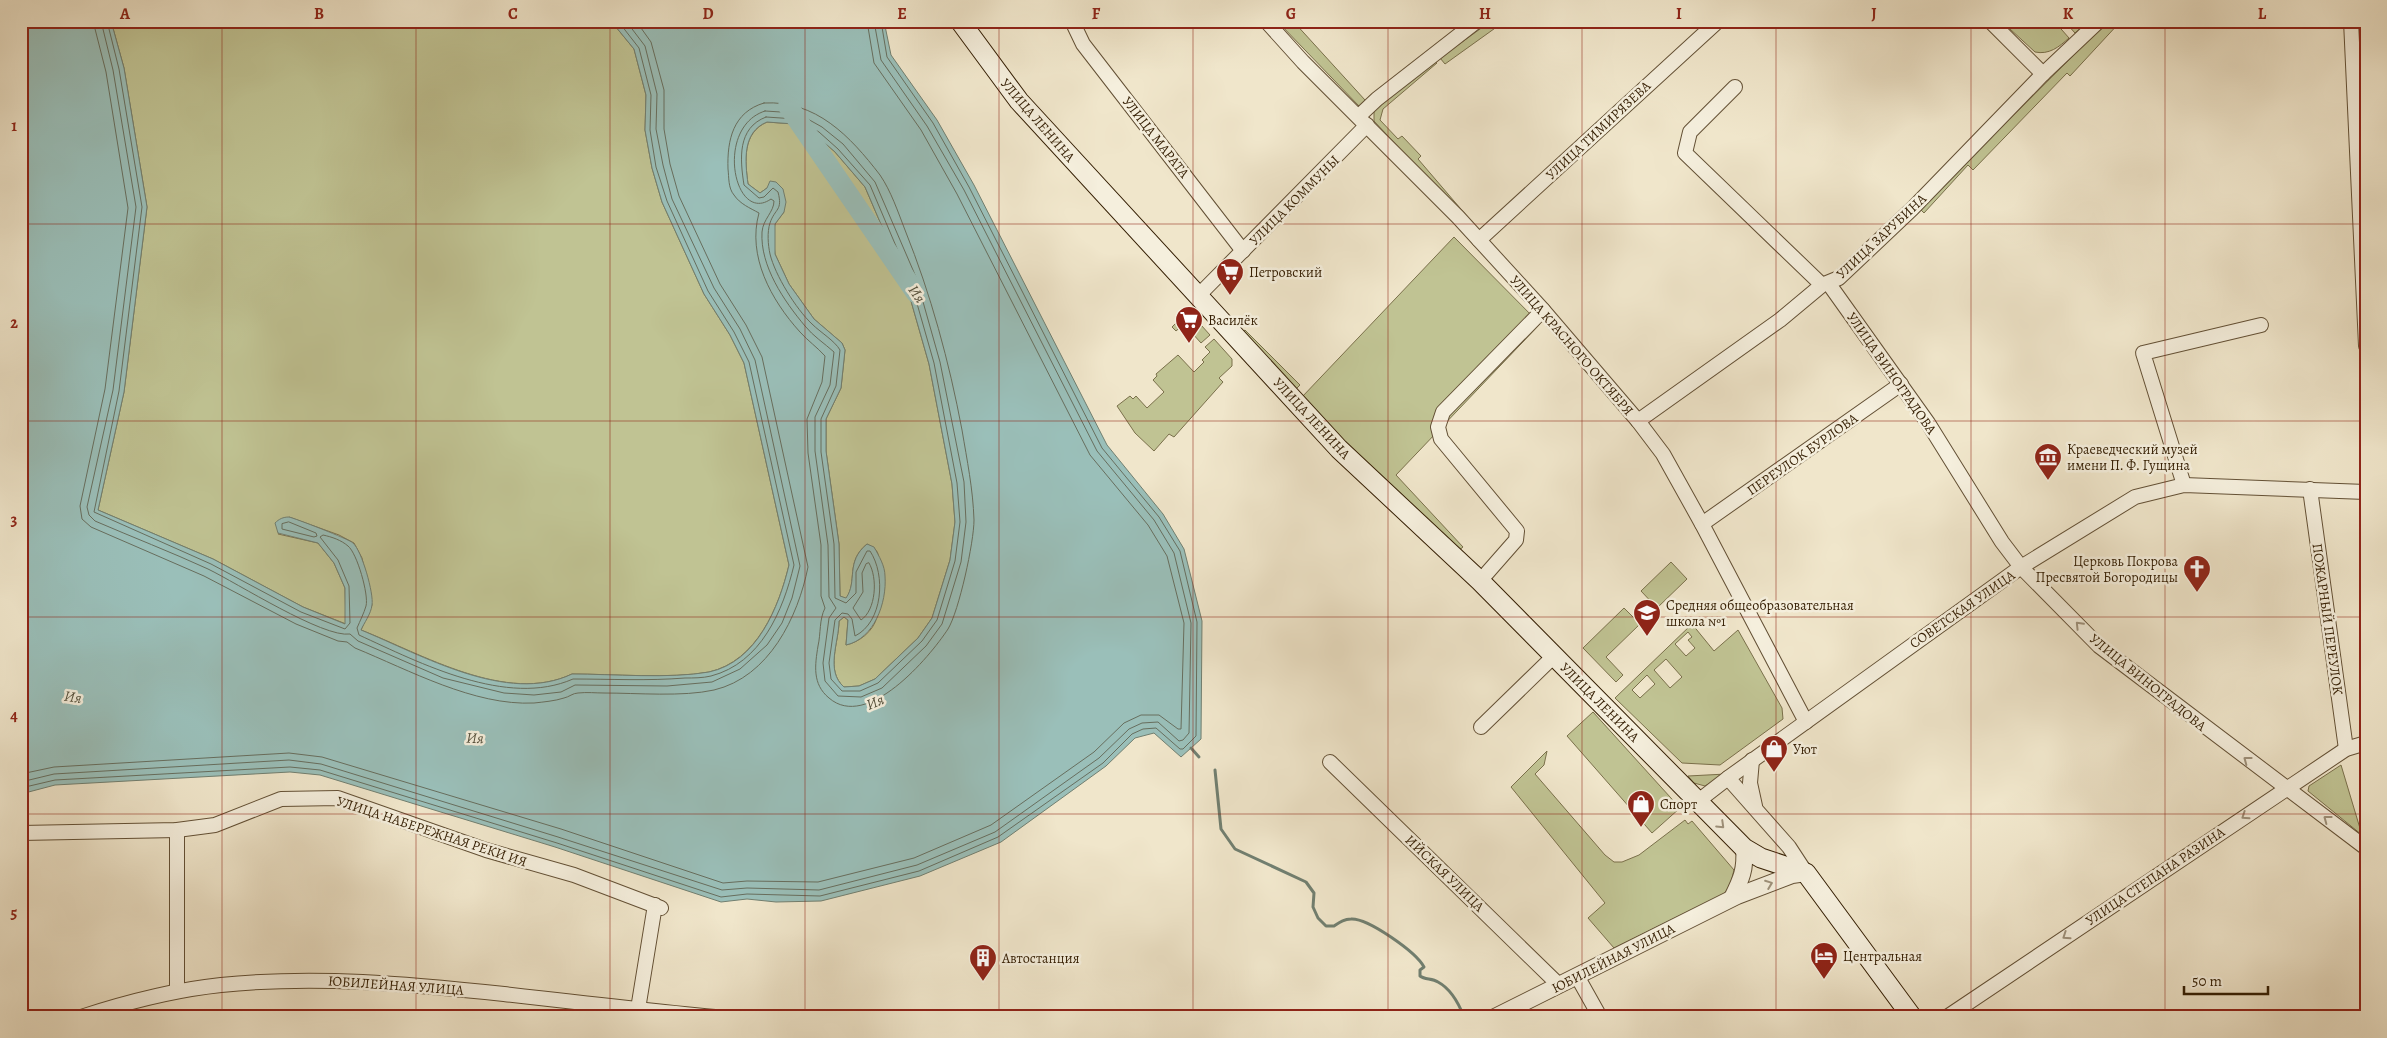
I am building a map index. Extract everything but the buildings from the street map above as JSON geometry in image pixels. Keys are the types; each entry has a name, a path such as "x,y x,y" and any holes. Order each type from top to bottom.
{"main road":[{"name":"УЛИЦА ЛЕНИНА","path":"960,21 1018,102 1339,449 1480,581 1744,848 1761,858 1806,873"},
{"path":"1806,873 1912,1017"}],"street":[{"name":"УЛИЦА МАРАТА","path":"1072,21 1083,44 1243,251"},
{"name":"УЛИЦА КРАСНОГО ОКТЯБРЯ","path":"1266,21 1303,62 1363,120 1479,240 1638,420 1662,454 1702,524 1806,722"},
{"name":"УЛИЦА КОММУНЫ","path":"1198,296 1243,251 1363,120 1377,99 1477,21"},
{"name":"УЛИЦА ТИМИРЯЗЕВА","path":"1479,240 1718,21"},
{"path":"1990,21 2043,74"},
{"name":"УЛИЦА ЗАРУБИНА","path":"1638,420 1780,320 1825,284 1844,273 1904,216 2043,74 2099,21"},
{"path":"2352,21 2362,212 2366,346"},
{"name":"УЛИЦА ВИНОГРАДОВА","path":"1735,87 1690,132 1685,153 1825,284 1901,384 1948,452 2002,542 2021,567 2099,646 2366,848"},
{"path":"1480,581 1516,540 1517,531 1441,439 1438,427 1444,412 1542,310"},
{"path":"2184,484 2143,353 2261,325"},
{"name":"ПЕРЕУЛОК БУРЛОВА","path":"1702,524 1901,384"},
{"name":"СОВЕТСКАЯ УЛИЦА","path":"1693,797 1713,789 2021,567 2120,505 2156,490 2184,484 2366,492"},
{"name":"ПОЖАРНЫЙ ПЕРЕУЛОК","path":"2310,489 2346,749"},
{"path":"1481,728 1554,656"},
{"name":"УЛИЦА СТЕПАНА РАЗИНА","path":"1947,1017 2346,749 2366,743"},
{"path":"1752,760 1750,783 1755,808"},
{"name":"ИЙСКАЯ УЛИЦА","path":"1330,762 1559,985"},
{"path":"1728,778 1782,838 1806,873"},
{"name":"УЛИЦА НАБЕРЕЖНАЯ РЕКИ ИЯ","path":"21,833 177,830 215,825 281,799 338,798 413,826 486,850 574,875 658,906 638,1009"},
{"path":"177,830 177,991"},
{"path":"1761,858 1769,858 1776,853 1782,846 1782,838"},
{"path":"1732,898 1746,866 1744,848"},
{"name":"ЮБИЛЕЙНАЯ УЛИЦА","path":"1498,1015 1732,898 1792,875 1806,873"},
{"path":"1576,976 1600,1017"},
{"name":"ЮБИЛЕЙНАЯ УЛИЦА","path":"81,1017 112,1012 177,991 251,982 341,980 414,985 715,1017"}],"green space":[{"path":"111,21 611,21 634,49 646,95 645,130 652,168 662,202 704,294 730,335 744,363 789,565 772,614 753,644 740,657 726,666 709,672 660,676 572,674 547,682 520,684 493,680 437,663 361,630 372,605 362,558 354,543 339,535 289,517 278,534 318,543 334,563 345,588 346,624 303,607 213,559 98,510 124,392 147,207 124,68"},
{"path":"1277,21 1293,21 1365,100 1359,106"},
{"path":"1491,21 1505,21 1445,64 1440,58"},
{"path":"2017,21 2054,21 2069,38 2058,47 2049,51 2035,52 2010,29"},
{"path":"2068,21 2089,21 2075,33 2066,23"},
{"path":"2108,21 2121,21 2070,76 2067,73 1973,170 1968,165 1924,213 1921,210 1923,205"},
{"path":"2357,21 2366,21 2366,156"},
{"path":"1435,62 1437,63 1383,109 1380,120 1398,139 1402,136 1421,156 1418,159 1478,229 1476,231 1374,121 1374,112 1380,105"},
{"path":"767,122 794,124 817,136 835,152 865,187 905,280 929,364 952,484 955,522 950,560 932,618 918,638 875,679 859,686 844,687 835,673 834,656 839,621 844,617 848,620 846,645 860,639 869,632 878,613 879,558 874,548 867,544 856,558 851,585 846,599 840,596 839,544 826,451 826,419 841,388 845,350 842,343 814,319 789,284 775,254 773,235 775,224 784,212 767,188 760,193 748,184 746,157 749,140 759,127"},
{"path":"1454,237 1540,324 1396,475 1463,547 1457,552 1302,397"},
{"path":"1191,314 1198,322 1190,330 1184,324 1176,331 1172,327 1184,315"},
{"path":"1201,325 1210,335 1201,343 1192,333"},
{"path":"1245,330 1300,385 1295,390 1241,333"},
{"path":"1214,339 1232,359 1232,366 1219,378 1223,382 1174,437 1169,434 1154,451 1135,433 1117,406 1130,396 1133,399 1136,396 1147,408 1164,392 1153,380 1157,376 1156,374 1178,355 1194,372 1204,362 1202,360 1210,352 1205,347"},
{"path":"1671,562 1687,579 1657,608 1641,591"},
{"path":"1624,608 1640,624 1606,657 1623,675 1616,682 1583,648"},
{"path":"1692,624 1714,651 1738,630 1782,708 1783,719 1720,765 1682,763 1615,698","holes":["1688,632 1692,637 1688,640 1695,648 1686,656 1675,644","1666,659 1682,677 1670,688 1654,670","1647,675 1655,684 1640,698 1632,690"]},
{"path":"1593,712 1680,808 1652,833 1567,736"},
{"path":"1547,751 1544,765 1535,774 1605,855 1614,862 1622,862 1639,855 1685,820 1688,824 1692,821 1734,870 1730,886 1724,894 1614,948 1588,918 1605,903 1511,787"},
{"path":"2341,765 2362,835 2308,791 2309,786"},
{"path":"1726,774 1705,786 1694,783 1688,776"}],"water":[{"path":"21,21 111,21 124,68 147,207 124,392 98,510 213,559 303,607 345,624 345,588 334,563 318,543 278,533 275,523 281,518 289,517 342,537 353,543 360,555 367,573 371,592 371,608 361,630 437,663 493,680 520,684 547,682 572,674 641,676 694,674 709,672 726,666 753,645 763,630 779,598 789,565 744,363 730,335 704,294 662,202 652,168 645,130 646,95 634,49 611,21 884,21 891,55 937,120 974,185 1107,445 1163,514 1184,549 1202,621 1201,739 1181,757 1154,733 1135,738 1106,766 1001,842 920,876 821,901 776,902 747,899 721,902 555,847 320,775 290,772 55,785 21,794","holes":["767,122 794,124 817,136 835,152 865,187 905,280 929,364 952,484 955,522 950,560 932,618 918,638 875,679 859,686 844,687 835,673 834,656 839,621 844,617 848,620 846,645 856,641 871,628 877,618 884,597 885,572 874,547 867,544 856,558 851,585 846,598 840,596 839,544 826,451 826,419 841,388 845,350 842,343 814,319 789,284 775,254 775,224 784,212 786,202 783,189 776,182 770,181 767,188 760,193 748,184 746,157 749,140 753,133"]}],"waterway":[{"name":"Ия","path":"788,106 916,293"},
{"path":"1191,748 1199,757"},
{"path":"1215,770 1221,829 1235,849 1306,882 1314,893 1313,907 1318,918 1326,926 1334,926 1351,919 1359,920 1402,945 1424,967 1420,970 1420,976 1443,985 1457,1002 1464,1017"}],"place":[{"name":"Петровский","path":"1230,296"},
{"name":"Василёк","path":"1189,344"},
{"name":"Краеведческий музей имени П. Ф. Гущина","path":"2048,481"},
{"name":"Церковь Покрова Пресвятой Богородицы","path":"2197,593"},
{"name":"Средняя общеобразовательная школа №1","path":"1647,637"},
{"name":"Уют","path":"1774,773"},
{"name":"Спорт","path":"1641,828"},
{"name":"Центральная","path":"1824,980"},
{"name":"Автостанция","path":"983,982"}]}
